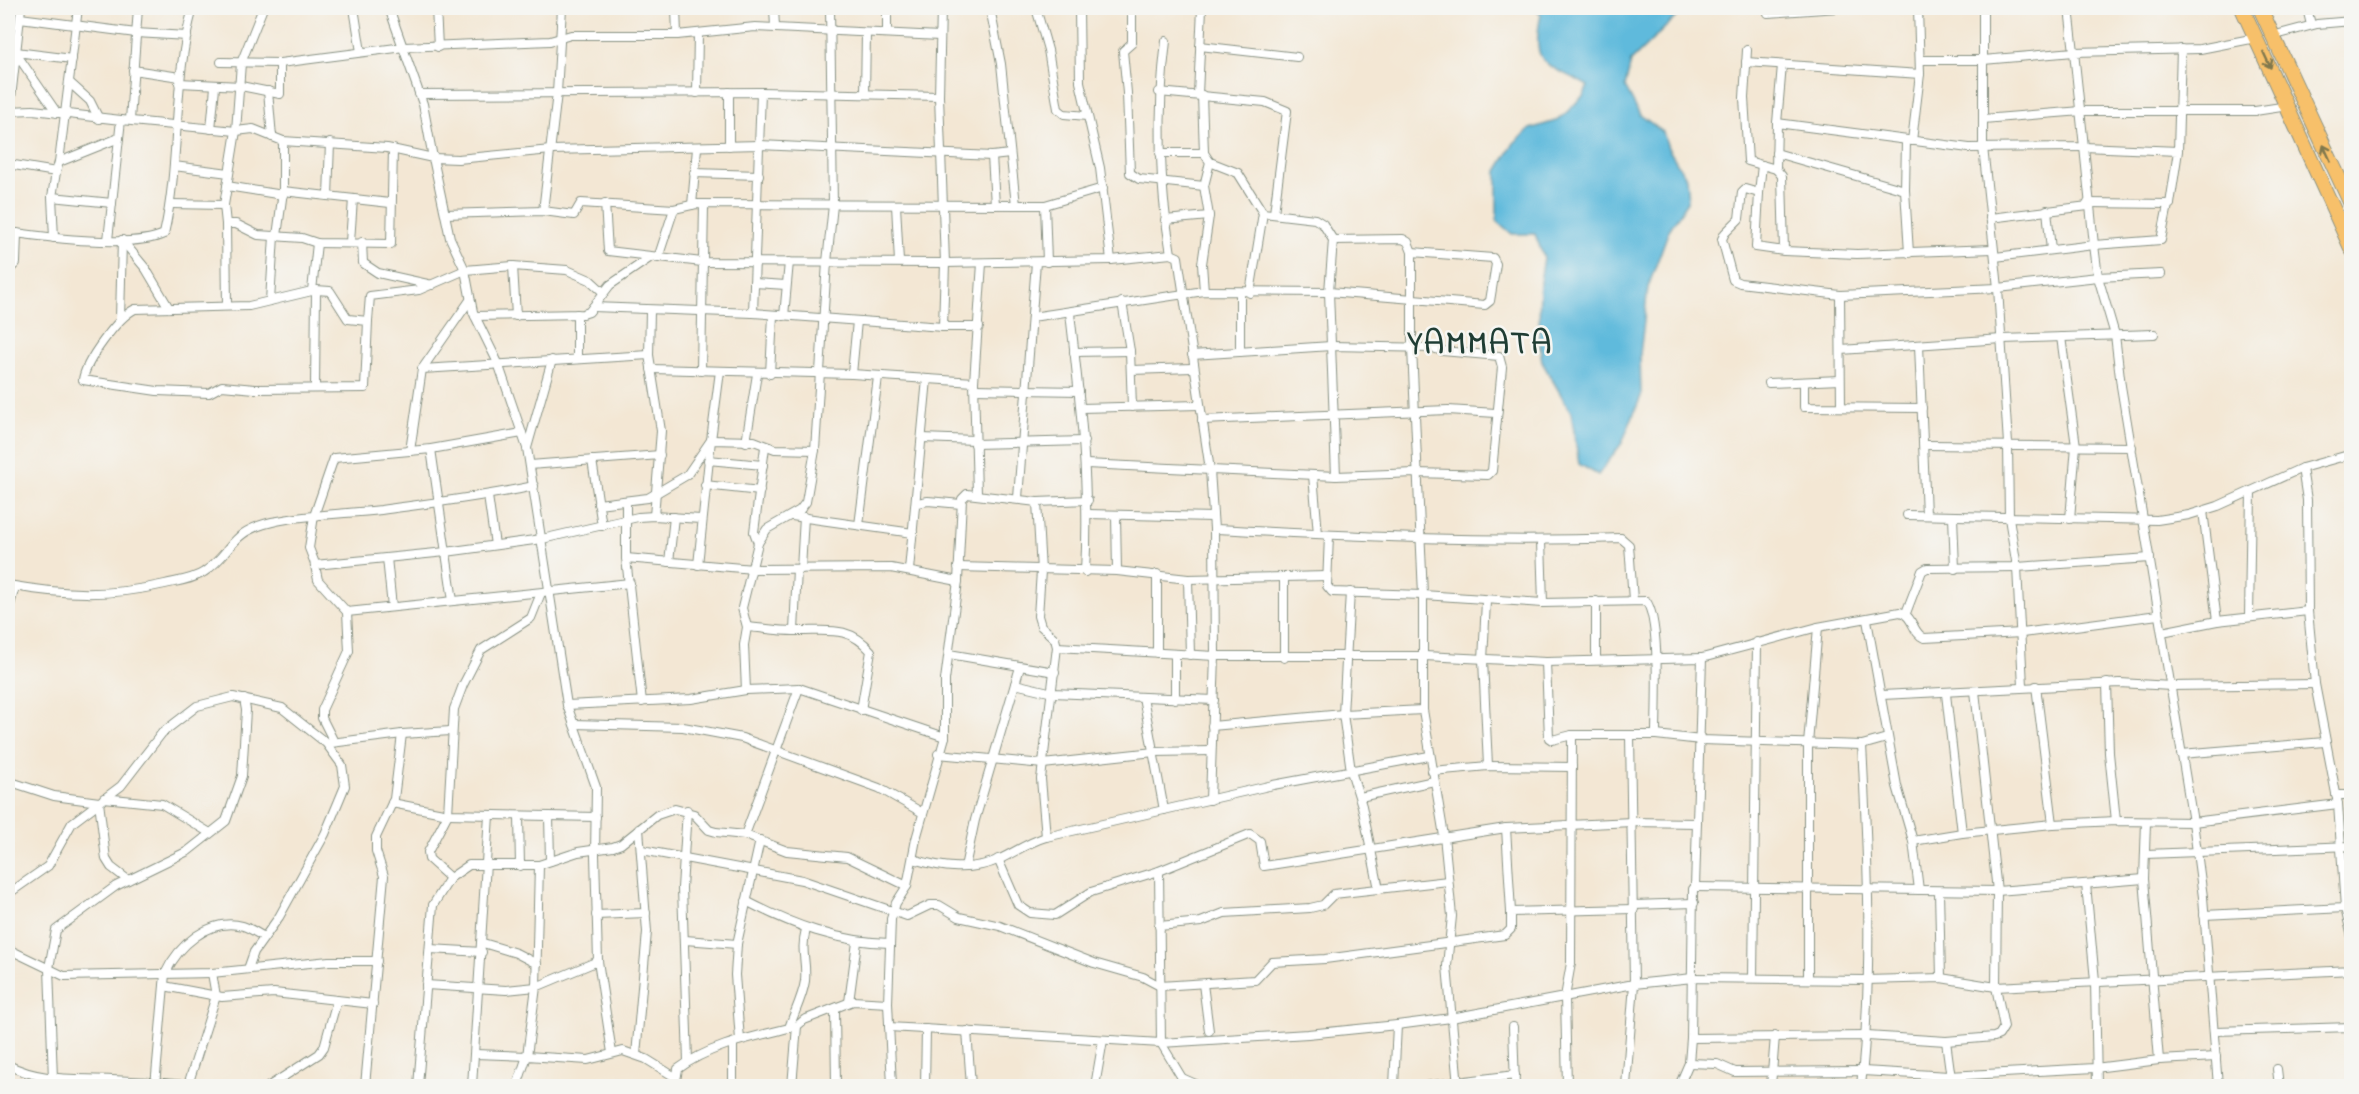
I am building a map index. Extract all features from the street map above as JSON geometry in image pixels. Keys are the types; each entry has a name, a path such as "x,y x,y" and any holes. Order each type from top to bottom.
{"highway":[{"path":"2242,8 2352,250"},
{"path":"2260,8 2352,206"}],"street":[{"path":"8,125 11,51 21,8"},
{"path":"54,238 51,197 59,162 60,113 69,82 78,8"},
{"path":"130,120 138,8"},
{"path":"8,232 54,238 145,242 164,234 171,204 178,127 179,80 193,8"},
{"path":"227,306 224,205 236,131 241,63 263,8"},
{"path":"354,8 361,52"},
{"path":"389,8 419,94 450,238 465,270 475,316 498,363 531,465 567,705 596,787 598,961 612,1053"},
{"path":"436,8 438,48"},
{"path":"543,212 557,93 562,39 562,8"},
{"path":"676,8 677,35"},
{"path":"774,8 775,27"},
{"path":"746,690 744,645 747,627 742,608 758,543 767,530 792,516 806,502 815,450 827,262 834,205 830,8"},
{"path":"886,8 887,33"},
{"path":"941,8 939,96 945,263 943,327"},
{"path":"990,8 1001,64 1016,205"},
{"path":"1036,8 1048,50 1058,109 1064,114 1087,116"},
{"path":"1079,8 1079,75 1103,189 1111,260"},
{"path":"1132,8 1132,43 1123,51 1128,93 1128,169 1132,177 1204,186"},
{"path":"1202,8 1200,94 1204,153 1210,162 1238,173 1263,213 1250,293"},
{"path":"1768,13 1838,8"},
{"path":"1909,253 1905,190 1909,141 1920,74 1918,8"},
{"path":"1983,8 1983,147 2002,339 2008,444 2009,518 2017,567 2023,686"},
{"path":"2069,8 2082,111 2088,204 2098,277 2115,335 2158,615 2193,822 2215,1031 2218,1086"},
{"path":"2307,8 2311,26"},
{"path":"20,18 136,33 187,36"},
{"path":"2272,36 2311,26 2352,21"},
{"path":"221,62 280,63 404,47 438,48 562,39 571,35 677,35 775,27 831,32 940,36"},
{"path":"698,33 698,93"},
{"path":"865,94 866,33"},
{"path":"1920,60 1983,60 2074,52 2181,49 2256,38"},
{"path":"1166,41 1159,92 1160,153 1165,220 1171,254"},
{"path":"1200,46 1297,57"},
{"path":"1761,165 1756,247 1758,249 1857,254 1994,253 2161,240 2170,204 2178,151 2181,49"},
{"path":"1748,50 1744,98 1748,161 1776,169 1782,176 1784,251"},
{"path":"11,51 72,59"},
{"path":"11,51 60,113"},
{"path":"1746,62 1920,74"},
{"path":"134,70 215,87 241,86 280,94 280,63"},
{"path":"1776,169 1782,65"},
{"path":"69,82 90,101 99,119"},
{"path":"211,129 215,87"},
{"path":"268,91 272,137"},
{"path":"729,92 729,146"},
{"path":"419,94 761,92 939,96"},
{"path":"753,313 761,92"},
{"path":"1159,92 1200,94 1274,104 1287,111 1274,213"},
{"path":"1983,119 2082,111 2255,111 2288,106"},
{"path":"9,111 60,113 178,127 236,131 253,129 283,141 393,149 433,158 458,159 551,150 760,145 992,156 1010,154"},
{"path":"108,240 121,120"},
{"path":"1777,123 1909,141 1983,147 2084,147 2178,151"},
{"path":"59,162 119,138"},
{"path":"270,301 275,236 283,193 283,141"},
{"path":"328,196 330,143"},
{"path":"692,205 696,148"},
{"path":"226,224 236,224 258,235 317,243 391,244 390,202 393,149"},
{"path":"1160,153 1204,153"},
{"path":"1776,153 1905,190"},
{"path":"992,156 995,205"},
{"path":"1204,291 1202,264 1209,216 1204,186 1210,162"},
{"path":"8,164 56,172"},
{"path":"174,166 229,173"},
{"path":"694,173 759,175"},
{"path":"227,186 390,202"},
{"path":"445,214 543,212 573,215 579,204 605,203 674,210 704,204 1045,205 1103,189"},
{"path":"1759,193 1745,189 1742,192 1739,219 1722,239 1733,280 1749,285 1840,295 1998,288 2098,277 2161,274"},
{"path":"51,197 112,203"},
{"path":"350,242 353,199"},
{"path":"605,203 608,251 654,258 702,262 945,263 1111,260 1171,254 1178,257 1210,470 1214,529 1215,656 1210,800"},
{"path":"171,204 224,205"},
{"path":"701,371 704,204"},
{"path":"1990,218 2088,204 2170,204"},
{"path":"896,205 899,262"},
{"path":"1045,205 1047,262"},
{"path":"475,316 589,312 603,292 654,258 674,210"},
{"path":"2047,210 2051,250"},
{"path":"1263,213 1315,219 1323,224 1333,240 1329,291 1336,476"},
{"path":"1165,220 1209,216"},
{"path":"8,271 16,263 17,233"},
{"path":"1333,240 1403,239 1408,242 1412,252 1412,348 1423,595 1423,710 1444,836 1452,916 1447,966 1458,1085"},
{"path":"122,240 146,269 169,308"},
{"path":"120,320 122,240"},
{"path":"362,242 363,263 378,273 432,285"},
{"path":"315,387 314,291 317,243"},
{"path":"1032,317 1204,291 1250,293 1329,291 1488,304 1496,264 1493,258 1412,252"},
{"path":"784,316 789,262"},
{"path":"977,494 975,385 982,262"},
{"path":"1018,498 1028,392 1036,262"},
{"path":"368,321 348,319 330,291 314,291 249,306 135,309 120,320 82,378 85,382 157,391 209,393 222,386 255,389 365,388 370,296 419,290 465,270 513,266 567,270 590,280 603,292"},
{"path":"513,266 516,316"},
{"path":"754,283 786,285"},
{"path":"1240,293 1240,352"},
{"path":"1840,295 1841,407"},
{"path":"410,451 422,369 470,300"},
{"path":"1122,302 1130,351 1132,407"},
{"path":"593,307 650,311 753,313 943,327 979,327"},
{"path":"650,311 649,356 661,431 654,516"},
{"path":"1070,313 1086,464 1088,514 1085,572"},
{"path":"577,314 577,359"},
{"path":"770,374 773,315"},
{"path":"852,374 857,321"},
{"path":"1841,350 2002,339 2154,334"},
{"path":"2061,337 2076,446 2070,519"},
{"path":"1086,464 1336,476 1416,472 1491,474 1502,367 1499,356 1442,351 1433,348 1331,345 1192,355"},
{"path":"1919,345 1926,515"},
{"path":"1074,352 1130,351"},
{"path":"422,369 649,356"},
{"path":"527,448 552,360"},
{"path":"1131,370 1193,368"},
{"path":"651,369 757,374 852,374 927,379 1028,392 1079,391"},
{"path":"698,565 705,485 720,371"},
{"path":"746,442 757,374"},
{"path":"859,525 878,377"},
{"path":"909,570 927,379"},
{"path":"1769,383 1840,380"},
{"path":"1804,382 1804,406 1922,408"},
{"path":"1081,408 1199,405"},
{"path":"1202,420 1334,413 1460,410 1496,413"},
{"path":"248,969 254,952 279,917 325,834 345,786 342,765 330,743 322,718 322,710 349,651 347,612 318,580 309,548 314,516 334,458 431,449 522,433"},
{"path":"922,438 975,442 1084,441"},
{"path":"711,440 754,441 765,447 815,450"},
{"path":"598,504 648,498 656,494 687,475 711,440"},
{"path":"1924,445 2008,444 2132,447"},
{"path":"758,543 754,532 765,447"},
{"path":"431,449 453,601"},
{"path":"1907,515 2143,521 2203,511 2302,468 2352,454"},
{"path":"531,465 660,455"},
{"path":"592,460 602,526"},
{"path":"708,460 763,465"},
{"path":"2302,468 2307,500 2308,611 2315,684 2347,847 2346,908 2352,937"},
{"path":"1313,475 1318,534"},
{"path":"705,485 760,491"},
{"path":"8,612 11,586 75,595 101,595 188,579 204,573 236,537 256,526 314,516 488,496 534,486"},
{"path":"2249,617 2251,491"},
{"path":"892,1086 888,1003 890,943 894,910 907,886 938,754 945,737 944,700 958,580 963,496 977,494 1037,502 1088,500"},
{"path":"488,496 495,545"},
{"path":"626,501 626,558 642,702"},
{"path":"917,503 928,501 961,504"},
{"path":"1037,502 1041,572 1038,616 1041,626 1055,639 1058,647 1043,764 1046,837"},
{"path":"2203,511 2217,621"},
{"path":"1088,514 1213,517"},
{"path":"1116,515 1117,571"},
{"path":"315,565 495,545 654,516 702,519"},
{"path":"792,516 913,533"},
{"path":"1953,516 1955,569"},
{"path":"669,562 674,517"},
{"path":"794,632 804,517"},
{"path":"1214,529 1420,539 1541,541 1625,539 1629,545 1633,600"},
{"path":"1329,535 1328,590 1543,603 1646,601 1649,605 1656,661 1656,735"},
{"path":"1541,541 1543,603"},
{"path":"387,558 392,607"},
{"path":"626,558 753,569 909,570 958,580"},
{"path":"2150,558 2017,567 1927,568 1922,571 1906,613 1917,633 1924,638 2022,633 2158,615"},
{"path":"958,567 1041,572 1117,571 1188,579 1327,576"},
{"path":"1156,653 1157,574"},
{"path":"1284,577 1284,657"},
{"path":"1188,579 1190,655"},
{"path":"347,612 630,583"},
{"path":"1350,592 1343,714 1351,771 1360,797 1379,890"},
{"path":"450,878 429,859 428,852 448,814 452,777 451,731 454,709 472,664 481,650 531,618 541,593"},
{"path":"1486,601 1483,660 1488,766"},
{"path":"1596,601 1596,660"},
{"path":"2162,632 2217,621 2308,611"},
{"path":"1058,647 1215,656 1424,656 1546,662 1656,661 1702,658 1818,627 1867,620 1900,612 1906,613"},
{"path":"1867,620 1882,695 1887,738 1897,786 1913,842 1919,890"},
{"path":"747,627 794,632 824,629 860,639 871,651 861,710"},
{"path":"1808,979 1808,744 1818,627"},
{"path":"1753,978 1752,888 1757,741 1757,642"},
{"path":"949,654 1055,672"},
{"path":"1174,699 1175,654"},
{"path":"1679,1086 1689,1063 1691,1038 1693,889 1695,887 1701,740 1702,658"},
{"path":"1546,662 1549,738 1559,740 1572,735 1656,735 1701,740 1862,745 1887,738"},
{"path":"965,867 975,820 1020,667"},
{"path":"1882,695 1946,694 2023,686 2144,683 2171,686 2315,684"},
{"path":"1015,684 1053,693 1214,700"},
{"path":"2107,684 2109,753 2116,821"},
{"path":"2036,686 2053,824"},
{"path":"567,705 691,699 746,690 799,688 945,737"},
{"path":"745,835 799,688"},
{"path":"1691,1038 1867,1036 1946,1041 1999,1035 2004,1027 1996,987 1997,891 1976,691"},
{"path":"1946,694 1962,833"},
{"path":"8,894 48,866 72,823 121,786 156,741 176,721 206,702 233,697 282,708 330,743 402,734 451,731"},
{"path":"1143,698 1164,810"},
{"path":"53,1079 49,968 56,930 72,916 128,880 188,851 226,821 242,776 246,710 244,699"},
{"path":"1212,726 1343,714 1423,710"},
{"path":"573,724 683,727 742,738 879,788 923,813"},
{"path":"365,1086 384,876 376,851 376,837 392,803 402,734"},
{"path":"1567,1086 1565,997 1571,963 1572,735"},
{"path":"1626,1086 1634,984 1630,735"},
{"path":"2181,754 2325,742"},
{"path":"1861,1086 1867,1036 1866,980 1870,889 1862,745"},
{"path":"938,754 1043,764 1154,752 1211,751"},
{"path":"913,859 935,866 965,867 998,859 1025,844 1046,837 1210,800 1429,756"},
{"path":"1432,771 1488,766 1572,767"},
{"path":"8,781 54,796 162,804 210,834"},
{"path":"1360,797 1434,781"},
{"path":"2336,795 2352,795"},
{"path":"101,800 106,859 111,867 128,880"},
{"path":"392,803 448,814 596,817"},
{"path":"1913,842 1962,833 2053,824 2116,821 2193,822 2338,804"},
{"path":"418,1086 433,905 450,878 470,865 488,867 539,864 578,852 621,844 657,815 675,809 687,810 694,814 709,830 745,835 787,851 847,857 907,886"},
{"path":"687,810 682,888 688,1061"},
{"path":"472,1086 488,867 489,815"},
{"path":"519,816 520,866"},
{"path":"549,816 550,861"},
{"path":"998,859 1018,905 1030,912 1055,915 1091,892 1159,871 1250,834 1260,841 1264,866 1506,828 1632,822 1697,823"},
{"path":"2146,822 2144,879 2159,1060"},
{"path":"642,850 754,869 802,880 907,916 930,905 939,905 959,917 1000,926 1094,963 1143,977 1160,986 1255,980 1272,962 1325,959 1450,940 1505,935 1511,929 1506,828"},
{"path":"636,1055 647,953 639,829"},
{"path":"733,1086 737,1042 735,975 737,944 760,840"},
{"path":"2146,854 2347,847"},
{"path":"517,1086 527,1056 536,987 539,864"},
{"path":"1159,871 1161,1043 1183,1082 1200,1086"},
{"path":"1695,887 1997,891 2144,879"},
{"path":"1160,926 1201,922 1224,913 1310,908 1323,905 1334,894 1448,881"},
{"path":"2086,884 2095,981 2097,1086"},
{"path":"1939,891 1941,978"},
{"path":"746,901 785,922 806,929 857,942 890,943"},
{"path":"1511,912 1694,903"},
{"path":"2204,915 2346,908"},
{"path":"596,915 646,913"},
{"path":"155,1084 165,974 181,947 198,934 216,927 230,925 243,926 264,936"},
{"path":"792,1086 793,1027 804,984 806,967 802,952 806,929"},
{"path":"685,940 737,944"},
{"path":"849,1002 857,942"},
{"path":"430,950 482,948 516,953 537,964"},
{"path":"8,949 63,976 212,974 329,961 377,961"},
{"path":"426,985 507,990 536,987 598,961"},
{"path":"889,1027 1161,1043 1308,1034 1397,1025 1451,1018 1634,984 1693,978 1866,980 1941,978 1996,987 2209,975 2352,970"},
{"path":"188,1085 216,996 212,974"},
{"path":"1203,984 1209,1031"},
{"path":"164,986 216,996 274,993 373,1004"},
{"path":"269,1086 319,1054 324,1047 337,1000"},
{"path":"675,1086 678,1069 688,1061 737,1042 793,1027 814,1016 836,1010 849,1002 888,1003"},
{"path":"836,1010 836,1086"},
{"path":"1394,1086 1397,1025"},
{"path":"1513,1027 1515,1086"},
{"path":"2215,1031 2352,1027"},
{"path":"925,1086 926,1029"},
{"path":"967,1031 970,1086"},
{"path":"1771,1086 1775,1036"},
{"path":"1095,1086 1103,1040"},
{"path":"1946,1041 1952,1086"},
{"path":"475,1054 588,1060 623,1051 636,1055 675,1077"},
{"path":"1689,1063 1718,1064 1735,1072 1863,1071 1949,1076 2095,1068 2159,1060 2216,1057"},
{"path":"8,1065 20,1071 53,1079 199,1086"},
{"path":"2277,1069 2279,1086"},
{"path":"1425,1086 1458,1085 1515,1075"}],"water":[{"path":"1536,8 1695,8 1694,11 1677,16 1631,61 1625,87 1640,115 1663,132 1668,148 1686,178 1688,201 1669,230 1648,287 1640,354 1641,396 1622,443 1598,475 1579,464 1571,412 1542,362 1539,338 1540,282 1544,258 1535,234 1512,234 1497,221 1497,171 1514,143 1530,129 1559,120 1584,95 1588,86 1553,68 1540,55 1538,33 1541,15"}],"district":[{"name":"YAMMATA","path":"1480,345"}]}
